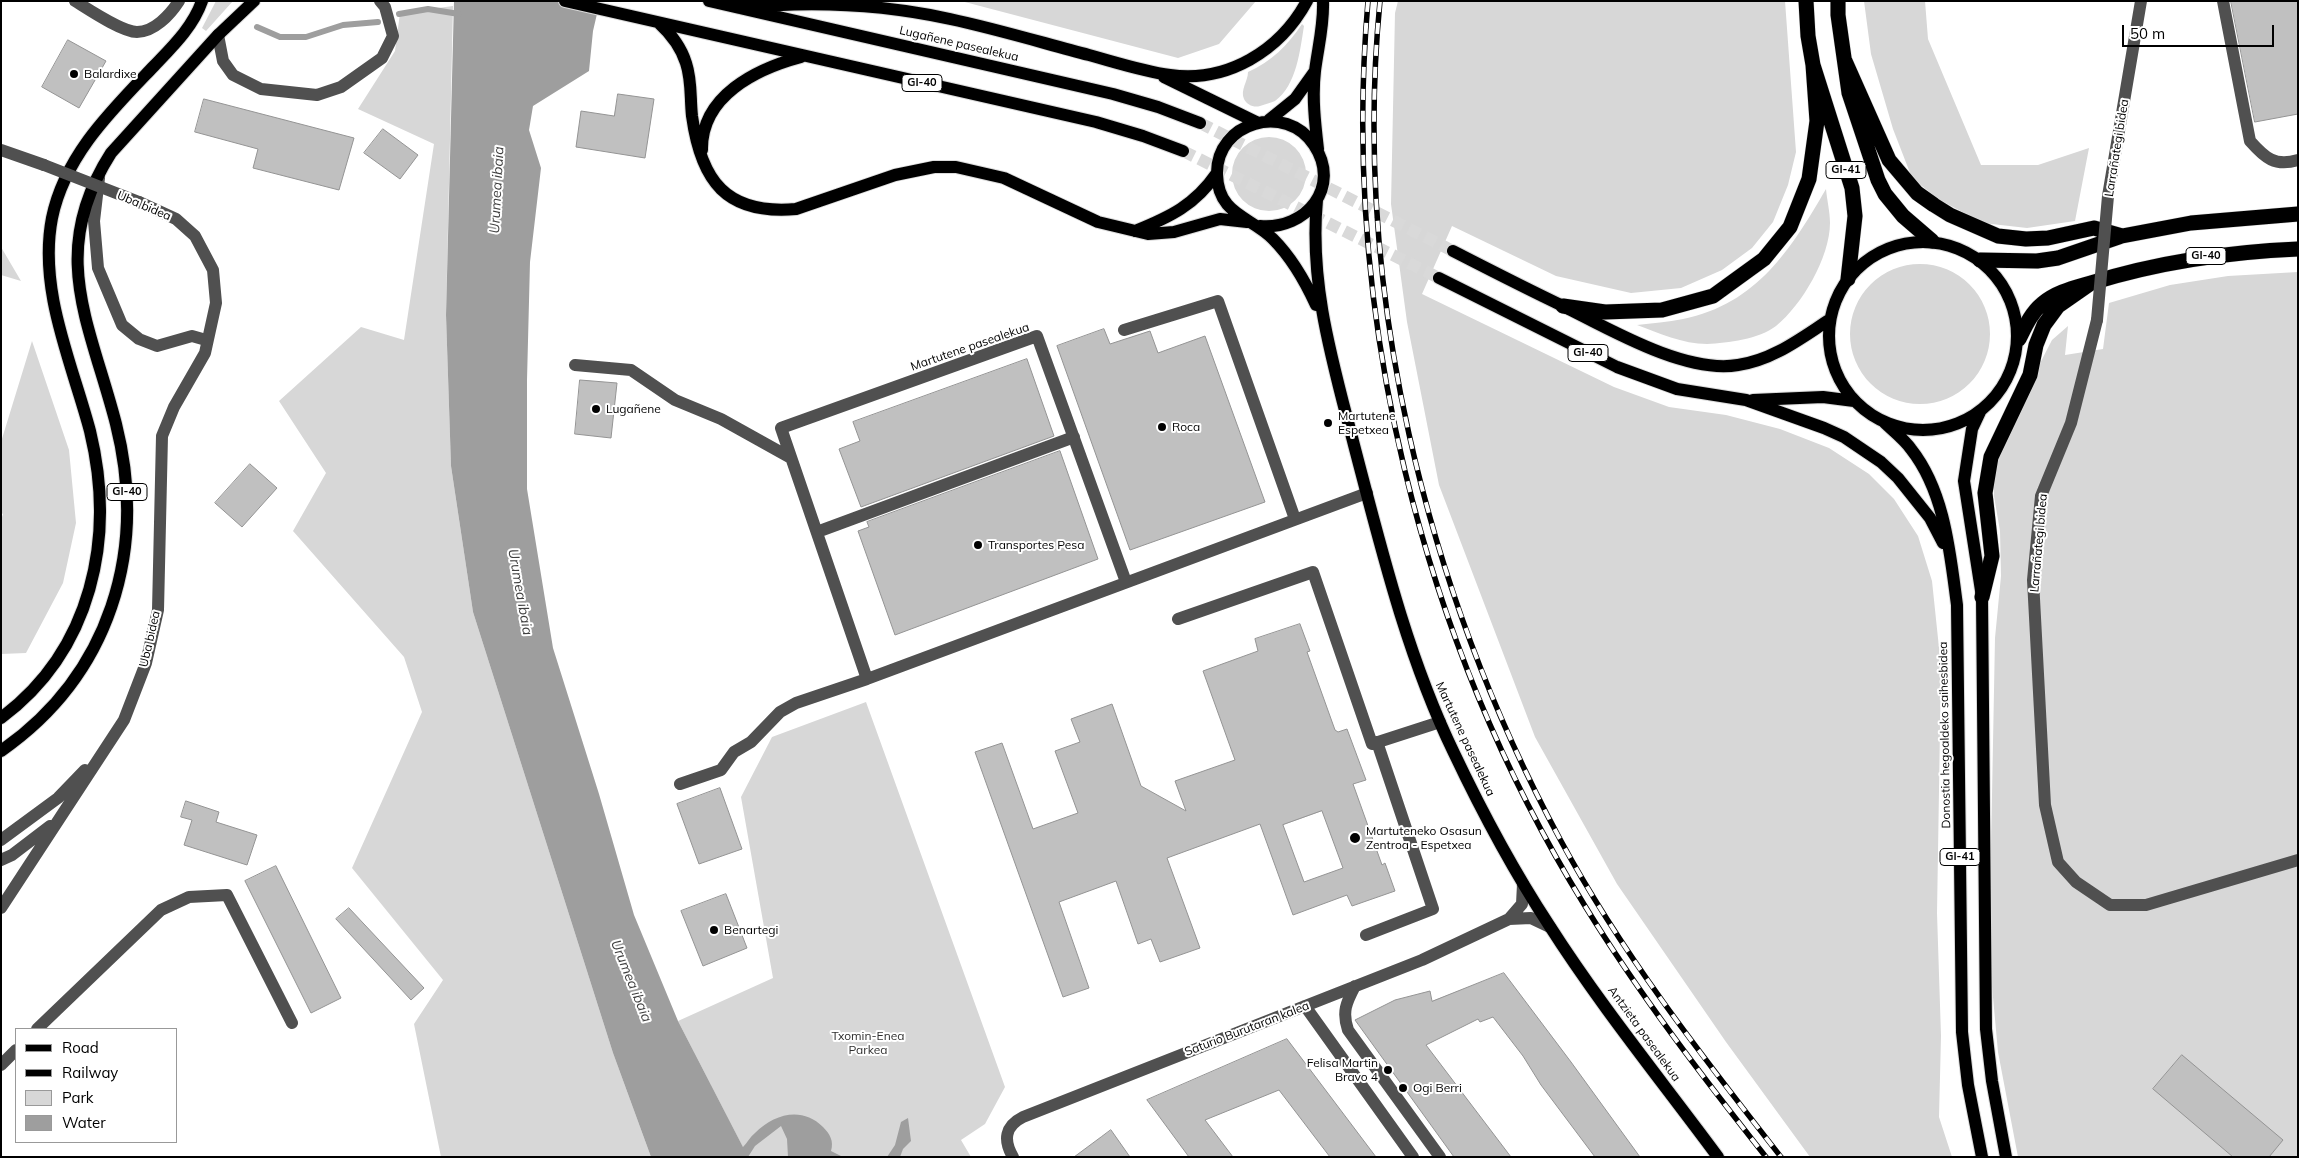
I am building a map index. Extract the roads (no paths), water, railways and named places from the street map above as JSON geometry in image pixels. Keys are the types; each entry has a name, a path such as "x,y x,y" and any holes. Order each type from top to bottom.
{"highway":[{"name":"GI-41","path":"1806,1 1808,36 1814,65 1852,188 1855,216 1848,279"},
{"name":"GI-41","path":"1838,1 1838,15 1849,93 1878,180 1903,216 1932,241"},
{"path":"1845,61 1889,160 1917,193 1934,205 1998,236 2026,239 2048,238 2094,228 2122,236"},
{"path":"1562,306 1605,312 1662,310 1713,296 1764,259 1790,227 1809,179 1817,121 1814,65"},
{"path":"1980,260 2037,261 2058,258 2122,236 2190,223 2298,214"},
{"name":"GI-40","path":"2091,283 2148,266 2193,257 2246,251 2298,249"},
{"path":"2018,339 2032,315 2042,304 2053,296 2091,283"},
{"path":"1982,597 1992,556 1985,493 1991,457 2030,375 2036,345 2044,325 2058,306 2091,283"}],"main road":[{"name":"GI-40","path":"1,718 30,693 53,666 70,639 84,607 95,571 100,541 101,498 96,458 54,302 49,260 52,219 62,188 88,140 103,120 176,43 195,17 202,1"},
{"name":"GI-40","path":"1,751 19,739 63,696 83,667 112,609 124,559 128,500 124,464 116,425 80,299 76,267 78,237 88,198 99,172 123,140 218,35 254,1"},
{"name":"GI-40","path":"565,1 1096,122 1143,136 1183,151"},
{"name":"Lugañene pasealekua","path":"709,1 1113,94 1158,107 1200,124"},
{"path":"740,8 787,4 891,8 950,19 1152,72 1180,76 1208,74 1244,63 1276,42 1290,28 1307,1"},
{"name":"Martutene pasealekua","path":"1323,1 1322,39 1315,71 1314,111 1318,151 1324,176 1317,200 1315,260 1323,323 1367,493 1401,613 1424,682 1453,752 1523,884 1550,927"},
{"path":"659,22 680,47 686,61 690,76 695,135 707,173 725,195 750,207 763,210 796,209 905,173 934,167 956,167 1004,178 1098,222 1135,231 1162,234 1220,219 1247,222"},
{"path":"702,160 702,142 709,117 727,94 742,81 760,72 804,56"},
{"name":"Martutene pasealekua","path":"1270,120 1295,99 1315,71"},
{"path":"1152,72 1256,122"},
{"name":"Martutene pasealekua","path":"1317,200 1299,219 1273,227 1260,226 1247,222 1234,213 1224,202 1218,188 1217,173 1220,156 1228,141 1240,129 1256,122 1270,120 1285,122 1299,129 1310,139 1318,151"},
{"path":"1135,231 1184,208 1202,192 1217,173"},
{"name":"Martutene pasealekua","path":"1260,226 1287,255 1298,271 1323,323"},
{"name":"GI-41","path":"1932,241 1957,247 1980,260 2001,281 2014,308 2018,339 2013,367 2000,392 1980,412 1958,424 1933,430 1908,429 1884,422 1854,401 1838,377 1829,349 1829,320 1837,295 1848,279 1874,254 1902,243 1932,241"},
{"name":"GI-40","path":"1453,251 1635,342 1672,356 1706,364 1737,366 1770,357 1829,320"},
{"name":"GI-40","path":"1439,278 1617,367 1677,390 1746,400 1823,397 1854,401"},
{"path":"1746,400 1824,428 1851,441 1881,462 1898,478 1924,510 1950,557"},
{"name":"GI-41","path":"1980,412 1972,429 1964,481 1982,597 1986,1029 1992,1081 2006,1157"},
{"name":"Donostia hegoaldeko saihesbidea","path":"1884,422 1912,449 1939,506 1950,557 1957,605 1962,1032 1968,1086 1982,1157"},
{"name":"Antzieta pasealekua","path":"1550,927 1718,1157"}],"street":[{"path":"75,1 127,30 137,32 158,25 179,1"},
{"path":"218,35 223,61 233,75 261,89 317,95 341,87 382,58 393,36 386,7 380,1"},
{"name":"Larrañategi bidea","path":"2141,1 2108,196 2097,320 2071,423 2041,496 2034,580 2045,805 2058,862 2076,882 2110,904 2146,905 2298,860"},
{"path":"2223,1 2250,141 2264,157 2285,164 2298,160"},
{"name":"Uba bidea","path":"1,150 139,202 176,219 195,236 214,270 216,303 206,340 205,353 174,407 162,436 158,610 146,663 124,720 1,908"},
{"name":"Uba bidea","path":"99,172 94,221 98,268 122,325 138,340 157,346 192,336 206,340"},
{"path":"1124,330 1218,301 1295,519"},
{"name":"Martutene pasealekua","path":"867,679 781,428 1037,336 1126,582"},
{"path":"575,365 631,370 675,400 721,419 791,458"},
{"path":"817,532 1074,437"},
{"path":"680,784 721,770 734,752 751,742 780,712 796,703 867,679 1367,493"},
{"path":"1178,619 1313,572 1372,744 1440,722"},
{"path":"1366,935 1433,909 1377,742"},
{"path":"1,840 58,798 103,752"},
{"path":"1,860 34,839 65,812"},
{"path":"1509,919 1522,904 1523,884"},
{"path":"38,1028 161,910 189,897 226,895 292,1023"},
{"path":"1509,919 1531,918 1550,927"},
{"name":"Saturio Burutaran kalea","path":"1012,1154 1006,1137 1011,1124 1016,1120 1422,960 1509,919"},
{"path":"1355,986 1344,1008 1344,1018 1348,1030 1440,1157"},
{"path":"1306,1006 1329,1042 1413,1157"},
{"path":"1,1065 15,1051"}],"water":[{"name":"Urumea ibaia","path":"454,1 600,1 593,31 589,71 533,106 529,130 541,168 530,262 527,489 553,648 599,794 634,915 678,1021 743,1147 753,1135 771,1121 779,1117 797,1115 815,1120 823,1127 831,1138 831,1151 843,1157 788,1157 787,1139 781,1126 755,1146 748,1157 651,1157 613,1053 473,612 451,466 446,315"},
{"path":"908,1118 911,1141 903,1149 900,1157 887,1157 895,1145 901,1122"}],"waterway":[{"path":"399,14 428,9 459,14"},
{"path":"257,27 280,37 306,37 343,25 378,22"}],"tunnel":[{"path":"1200,123 1453,251"},
{"path":"1183,151 1439,278"}],"railway":[{"path":"1368,1 1363,119 1367,237 1382,354 1405,471 1437,585 1478,696 1527,804 1585,906 1627,971 1672,1034 1766,1157"},
{"path":"1380,1 1374,109 1377,218 1389,326 1409,434 1437,540 1471,644 1513,744 1561,841 1585,883 1664,1004 1781,1157"}],"place":[{"name":"Balardixe","path":"74,74"},
{"name":"Lugañene","path":"596,409"},
{"name":"Martutene Espetxea","path":"1328,423"},
{"name":"Roca","path":"1162,427"},
{"name":"Transportes Pesa","path":"978,545"},
{"name":"Martuteneko Osasun Zentroa - Espetxea","path":"1355,838"},
{"name":"Benartegi","path":"714,930"},
{"name":"Felisa Martin Bravo 4","path":"1388,1070"},
{"name":"Ogi Berri","path":"1403,1088"}],"park label":[{"name":"Txomin-Enea Parkea","path":"868,1043"}]}
